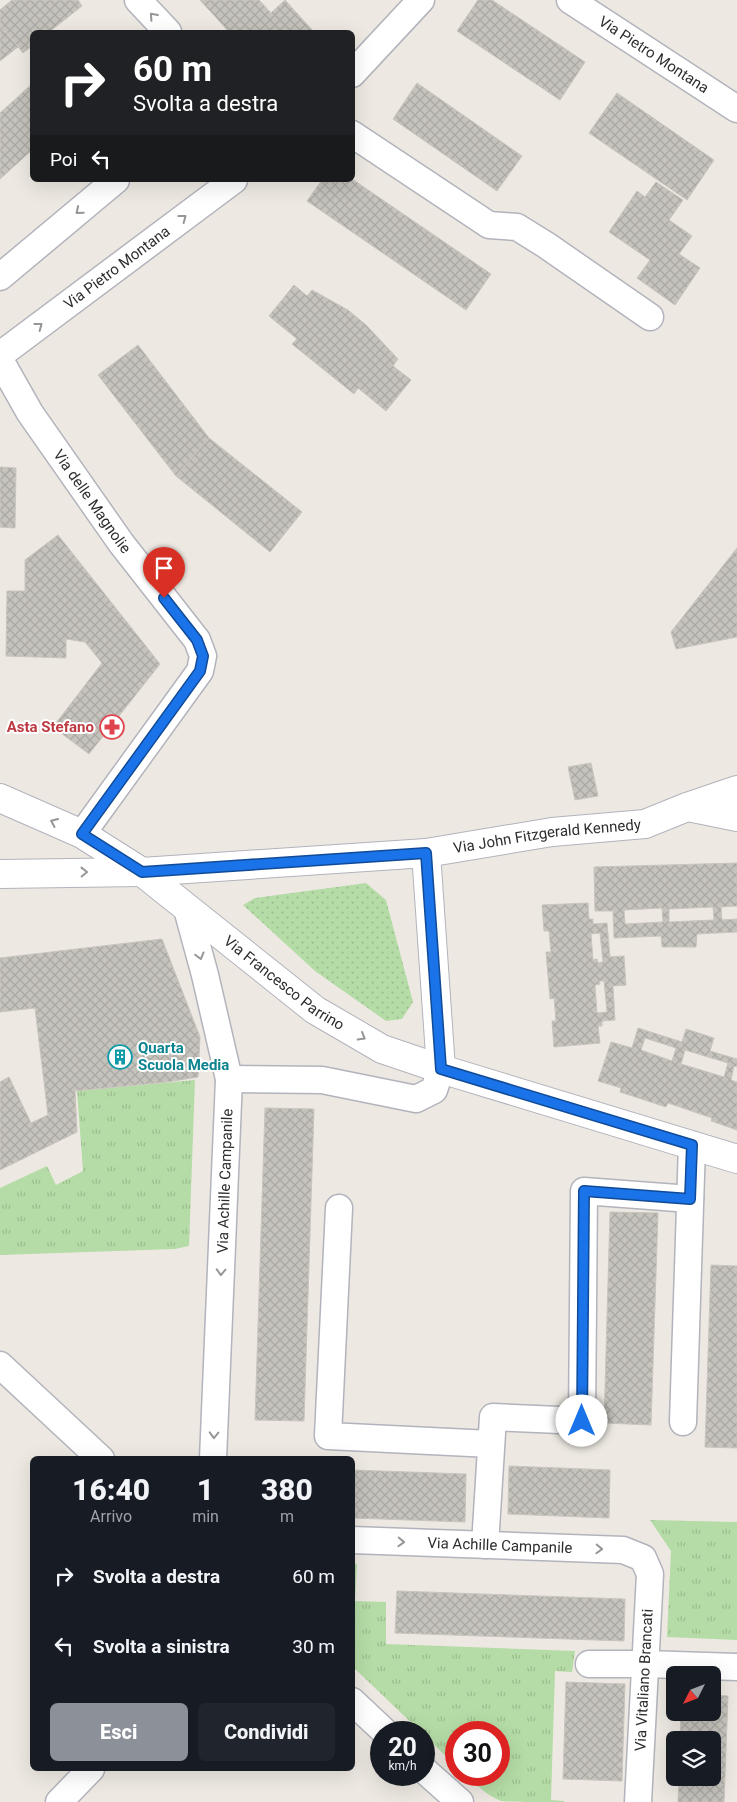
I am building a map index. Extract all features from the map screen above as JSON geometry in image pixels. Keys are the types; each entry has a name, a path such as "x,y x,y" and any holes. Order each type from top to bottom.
{"street":[{"path":"138,0 166,30"},
{"path":"355,71 421,0"},
{"name":"Via Pietro Montana","path":"570,0 737,109"},
{"path":"355,136 489,225 517,227 650,317"},
{"path":"0,277 114,182"},
{"name":"Via Pietro Montana","path":"0,355 231,182"},
{"name":"Via delle Magnolie","path":"0,360 30,413 121,544 197,640 203,656 200,671 82,834"},
{"name":"Via John Fitzgerald Kennedy","path":"0,874 142,872 426,853 552,832 645,824 737,790"},
{"path":"0,798 82,834 142,872"},
{"path":"687,807 737,817"},
{"path":"229,1079 322,1080 416,1099 434,1090 441,1069 426,853"},
{"name":"Via Francesco Parrino","path":"142,872 315,1010 382,1048 441,1069 737,1159"},
{"name":"Via Achille Campanile","path":"187,909 205,975 229,1079 213,1456"},
{"path":"683,1422 692,1145"},
{"path":"486,1545 492,1417 582,1421 584,1191 690,1199"},
{"path":"338,1208 328,1436 491,1444"},
{"path":"0,1364 98,1456"},
{"name":"Via Achille Campanile","path":"355,1540 623,1550 643,1558"},
{"name":"Via Vitaliano Brancati","path":"638,1802 650,1574 643,1558"},
{"path":"589,1664 737,1667"},
{"path":"355,1704 373,1721"},
{"path":"59,1802 89,1771"},
{"path":"435,1780 460,1802"}],"green space":[{"path":"366,883 386,900 413,1002 402,1019 386,1021 315,971 243,905 255,898"},
{"path":"195,1080 189,1246 175,1249 0,1255 0,1188 47,1166 56,1185 83,1171 77,1091"},
{"path":"650,1520 737,1522 737,1640 667,1637 671,1551"},
{"path":"355,1564 357,1564 355,1601"},
{"path":"355,1601 386,1602 386,1644 575,1651 572,1672 555,1671 551,1800 564,1802 501,1801 478,1786 510,1786 510,1721 445,1721 445,1755 435,1746 435,1721 409,1721 355,1669"}],"building":[{"path":"12,0 78,0 82,6 52,30 30,30 30,48 23,53 0,24 0,10"},
{"path":"200,0 259,0 271,13 285,0 312,30 227,30"},
{"path":"478,0 492,0 585,62 560,100 457,31"},
{"path":"0,24 18,47 0,61"},
{"path":"417,83 522,156 497,191 393,119"},
{"path":"30,86 30,152 0,179 0,113"},
{"path":"617,93 714,160 687,200 589,133"},
{"path":"355,181 491,274 466,310 307,201 321,182"},
{"path":"656,182 683,200 669,220 692,236 679,254 700,268 675,305 637,278 650,260 609,232 637,191 645,197"},
{"path":"294,285 307,296 312,290 348,310 366,325 398,359 393,366 411,380 386,411 358,388 354,394 292,344 297,339 269,316"},
{"path":"138,345 209,438 176,476 98,375"},
{"path":"209,438 302,512 270,552 176,476"},
{"path":"0,467 16,468 15,528 0,527"},
{"path":"58,535 160,664 89,754 53,727 102,663 85,642 66,639 66,658 6,656 7,591 25,591 25,560"},
{"path":"737,548 737,637 676,649 671,632"},
{"path":"591,763 598,796 575,800 568,767"},
{"path":"737,863 737,906 721,907 722,920 737,919 737,932 697,934 696,947 662,947 661,936 614,938 613,911 595,911 594,867","holes":["713,907 714,920 669,922 669,909","662,908 663,922 625,924 624,910"]},
{"path":"588,903 589,919 593,919 593,924 607,923 610,957 624,956 626,985 613,986 615,1020 602,1021 602,1026 598,1026 600,1043 554,1047 552,1021 556,1021 554,998 550,999 546,952 551,952 549,931 544,931 542,905","holes":["600,933 603,962 598,963 597,959 593,960 591,934","599,981 604,981 607,1012 597,1013 595,985 600,984"]},
{"name":"Quarta Scuola Media","path":"162,939 200,1037 198,1077 75,1091 77,1132 0,1170 0,1082 9,1077 31,1123 48,1115 35,1008 0,1012 0,958"},
{"path":"638,1028 682,1042 686,1029 714,1038 710,1051 737,1059 737,1067 734,1066 731,1080 737,1082 737,1130 711,1121 712,1118 668,1103 666,1107 620,1092 621,1088 598,1081 611,1042 632,1048","holes":["645,1038 676,1048 672,1061 641,1050","685,1050 728,1063 724,1077 681,1064"]},
{"path":"265,1108 314,1109 304,1421 255,1420"},
{"path":"610,1212 658,1213 651,1425 604,1423"},
{"path":"711,1265 737,1266 737,1448 705,1447"},
{"path":"509,1466 610,1470 609,1518 508,1514"},
{"path":"355,1470 466,1474 465,1522 355,1518"},
{"path":"397,1591 625,1599 624,1641 395,1633"},
{"path":"566,1682 625,1684 622,1781 563,1779"},
{"path":"721,1696 728,1696 724,1802 678,1802 679,1786 721,1786 721,1731 680,1731 681,1721 721,1721"}],"place":[{"name":"Asta Stefano","path":"112,727"},
{"name":"Quarta Scuola Media","path":"120,1057"}],"route":[{"path":"164,598 197,640 203,656 200,671 82,834 142,872 426,853 434,990 441,1069 692,1145 690,1199 584,1191 582,1421"}]}
